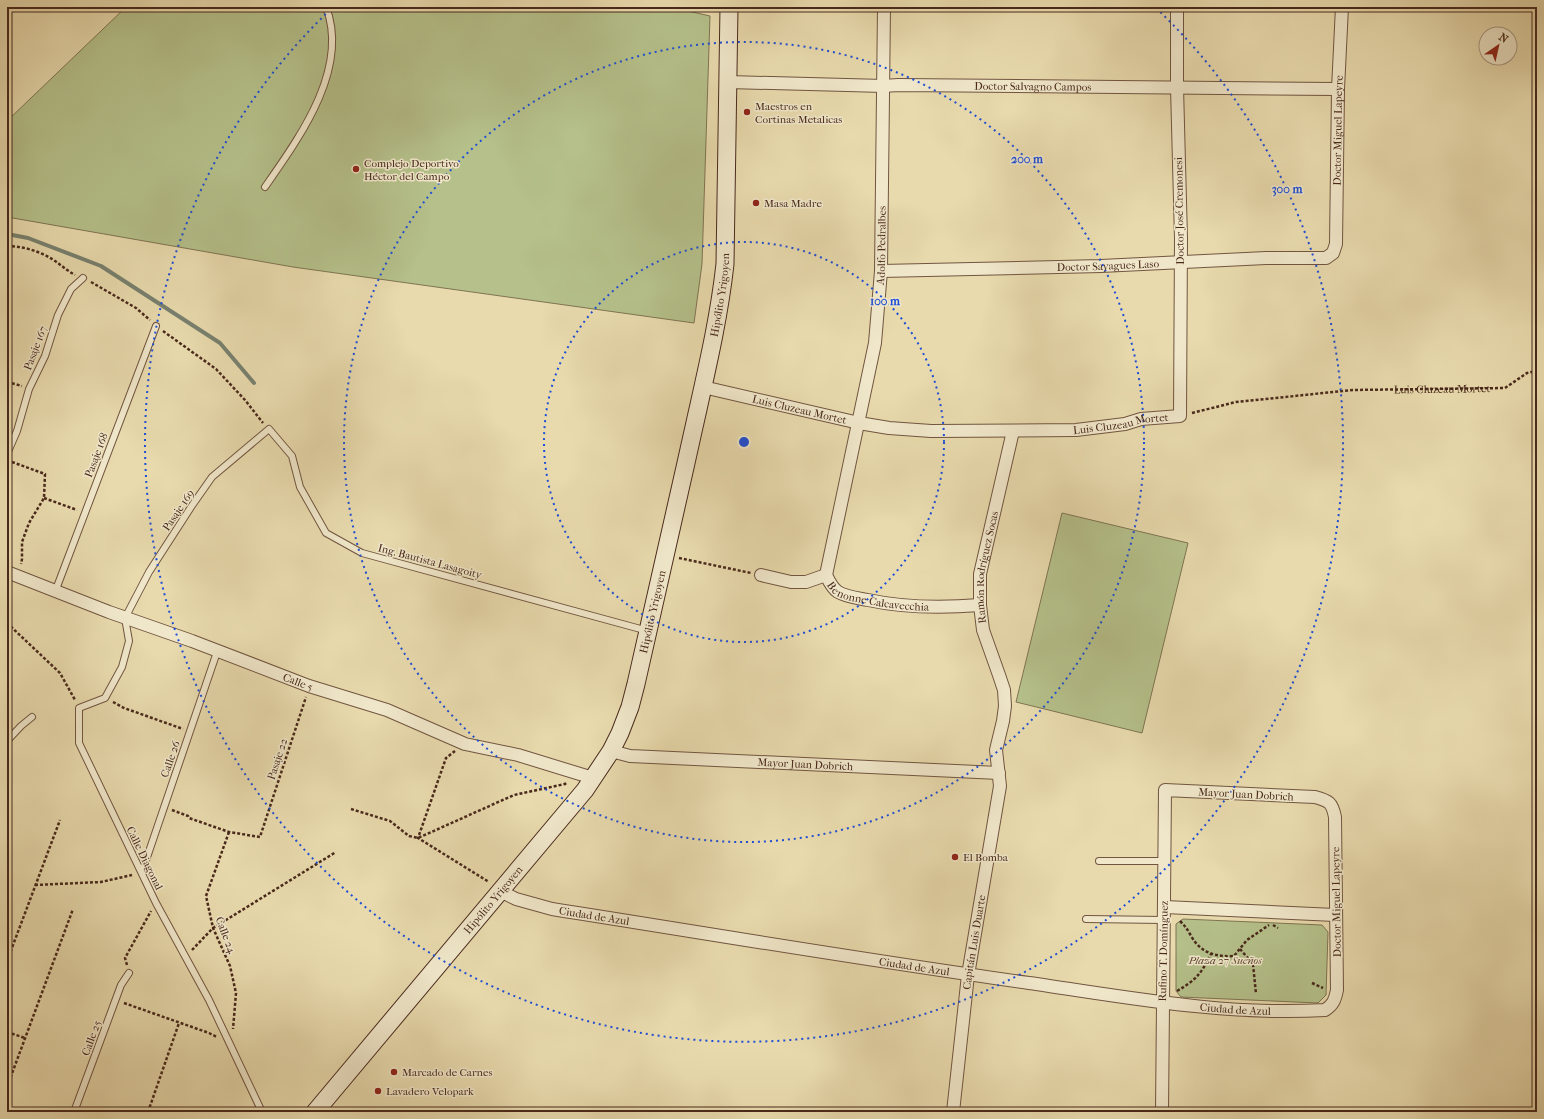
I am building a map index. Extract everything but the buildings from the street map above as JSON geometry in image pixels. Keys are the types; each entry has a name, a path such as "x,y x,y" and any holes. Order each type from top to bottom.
{"street":[{"name":"Hipólito Yrigoyen","path":"315,1112 580,796 586,776 611,751 630,707 718,318 725,264 729,7"},
{"name":"Adolfo Pedralbes","path":"826,575 875,343 881,271 884,7"},
{"name":"Doctor José Cremonesi","path":"1177,7 1176,87 1181,239 1180,416"},
{"name":"Doctor Miguel Lapeyre","path":"1333,253 1336,244 1338,89 1342,7"},
{"name":"Doctor Salvagno Campos","path":"728,82 884,86 1338,89"},
{"name":"Doctor Sayagues Laso","path":"881,271 1101,266 1266,258 1326,258 1333,253"},
{"name":"Luis Cluzeau Mortet","path":"703,387 859,423 889,428 931,431 1076,430 1125,424 1140,419 1180,416"},
{"name":"Ramón Rodríguez Socas","path":"999,773 996,750 1005,706 1004,690 983,630 980,605 980,574 1013,431"},
{"name":"Calle 5","path":"12,574 55,592 192,641 217,652 310,686 387,710 465,744 518,755 586,776"},
{"name":"Benonne Calcavecchia","path":"761,575 791,582 806,582 826,575 830,584 837,591 855,598 880,603 934,607 980,605"},
{"name":"Mayor Juan Dobrich","path":"611,751 630,756 999,773"},
{"name":"Capitán Luis Duarte","path":"953,1112 968,975 1000,786 999,773"},
{"name":"Mayor Juan Dobrich","path":"1165,790 1315,797 1327,800"},
{"name":"Rufino T. Domínguez","path":"1162,1112 1165,790"},
{"name":"Doctor Miguel Lapeyre","path":"1327,800 1333,807 1335,817 1337,990 1336,1000 1332,1006"},
{"name":"Ciudad de Azul","path":"500,891 516,899 552,909 968,975 1162,1002 1213,1009 1244,1010 1312,1011 1325,1010 1332,1006"},
{"path":"1165,907 1335,915"}],"lane":[{"path":"266,187 298,139 326,83 333,44 332,28 326,7"},
{"name":"Pasaje 167","path":"7,454 17,431 29,388 45,356 58,315 71,289 83,278"},
{"name":"Pasaje 168","path":"55,592 156,326"},
{"name":"Pasaje 169","path":"125,618 149,572 212,477 269,430"},
{"name":"Ing. Bautista Lasagoity","path":"269,430 292,456 300,487 326,533 362,553 648,631"},
{"path":"79,708 106,698 122,667 129,641 125,618"},
{"name":"Calle 26","path":"142,872 217,652"},
{"name":"Calle Diagonal","path":"79,708 79,743 156,903 187,957 232,1046 262,1112"},
{"path":"7,741 32,717"},
{"path":"1099,861 1165,861"},
{"path":"1086,919 1164,920"},
{"name":"Calle 25","path":"74,1112 115,1000 121,985 129,973"}],"path":[{"name":"Luis Cluzeau Mortet","path":"1180,416 1236,402 1353,390 1505,388 1527,373 1537,371"},
{"path":"7,382 29,388"},
{"path":"7,460 45,474 44,498 29,523 22,542 22,559 12,574"},
{"path":"44,498 85,512"},
{"path":"665,555 761,575"},
{"path":"7,623 60,673 79,708"},
{"name":"Pasaje 22","path":"229,832 260,837 310,686"},
{"path":"106,698 124,708 190,731"},
{"path":"418,838 446,758 465,744"},
{"path":"418,838 514,795 565,784 586,776"},
{"path":"164,807 188,816 189,818 229,832"},
{"path":"351,809 390,822 409,836 418,838 500,891"},
{"path":"7,961 60,820"},
{"name":"Calle 24","path":"229,832 206,896 213,928 230,966 236,993 232,1046"},
{"path":"187,957 213,928 336,852"},
{"path":"35,885 101,882 142,872"},
{"path":"129,973 125,958 156,903"},
{"path":"1165,907 1187,927 1192,937 1207,953 1222,957 1234,956 1247,940 1264,927 1288,913"},
{"path":"7,1087 73,909"},
{"path":"1240,949 1253,964 1256,994"},
{"path":"1173,994 1193,982 1203,970 1211,954"},
{"path":"1312,983 1323,988"},
{"path":"115,1000 209,1033 232,1046"},
{"path":"148,1112 179,1023"},
{"path":"7,1032 25,1038"}],"green space":[{"name":"Complejo Deportivo Héctor del Campo","path":"126,7 671,7 710,16 702,264 694,323 293,267 7,217 7,121"},
{"path":"1062,513 1188,543 1142,733 1016,702"},
{"name":"Plaza 27 Sueños","path":"1183,919 1322,925 1328,932 1326,995 1318,1003 1181,997 1176,991 1176,924"}],"waterway":[{"path":"7,234 28,238 101,266 220,343 254,383"}],"place":[{"name":"Maestros en Cortinas Metalicas","path":"747,112"},
{"name":"Complejo Deportivo Héctor del Campo","path":"356,169"},
{"name":"Masa Madre","path":"756,203"},
{"name":"El Bomba","path":"955,857"},
{"name":"Marcado de Carnes","path":"394,1072"},
{"name":"Lavadero Velopark","path":"378,1091"}]}
